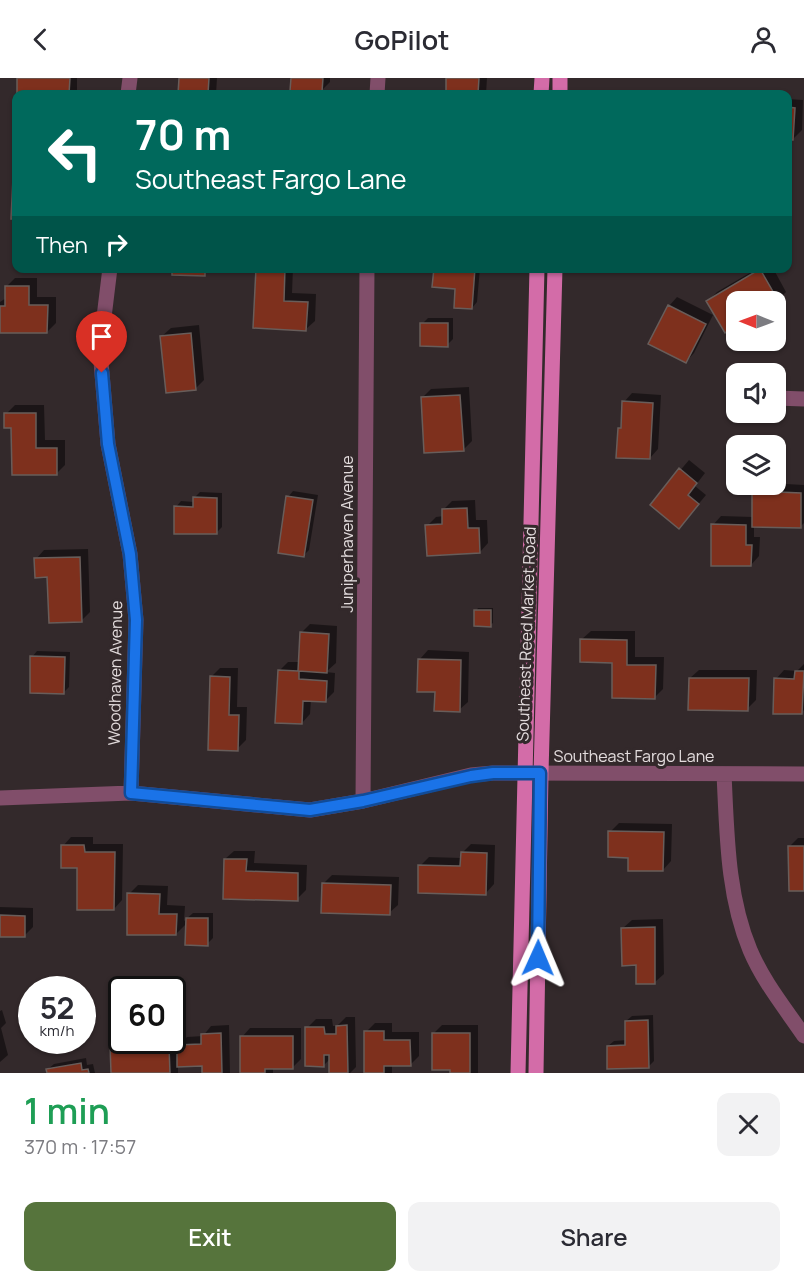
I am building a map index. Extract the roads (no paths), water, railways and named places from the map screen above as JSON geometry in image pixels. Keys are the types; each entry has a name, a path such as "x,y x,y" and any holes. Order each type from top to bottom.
{"main road":[{"name":"Southeast Reed Market Road","path":"518,1073 537,273"},
{"name":"Southeast Reed Market Road","path":"536,1073 540,773 555,273"}],"street":[{"name":"Woodhaven Avenue","path":"109,273 100,350 108,444 130,554 136,620 131,793"},
{"name":"Juniperhaven Avenue","path":"363,801 368,273"},
{"path":"786,399 804,399"},
{"name":"Southeast Fargo Lane","path":"0,798 131,793 310,810 493,773 804,774"},
{"path":"724,774 730,871 741,925 762,974 804,1036"}]}
